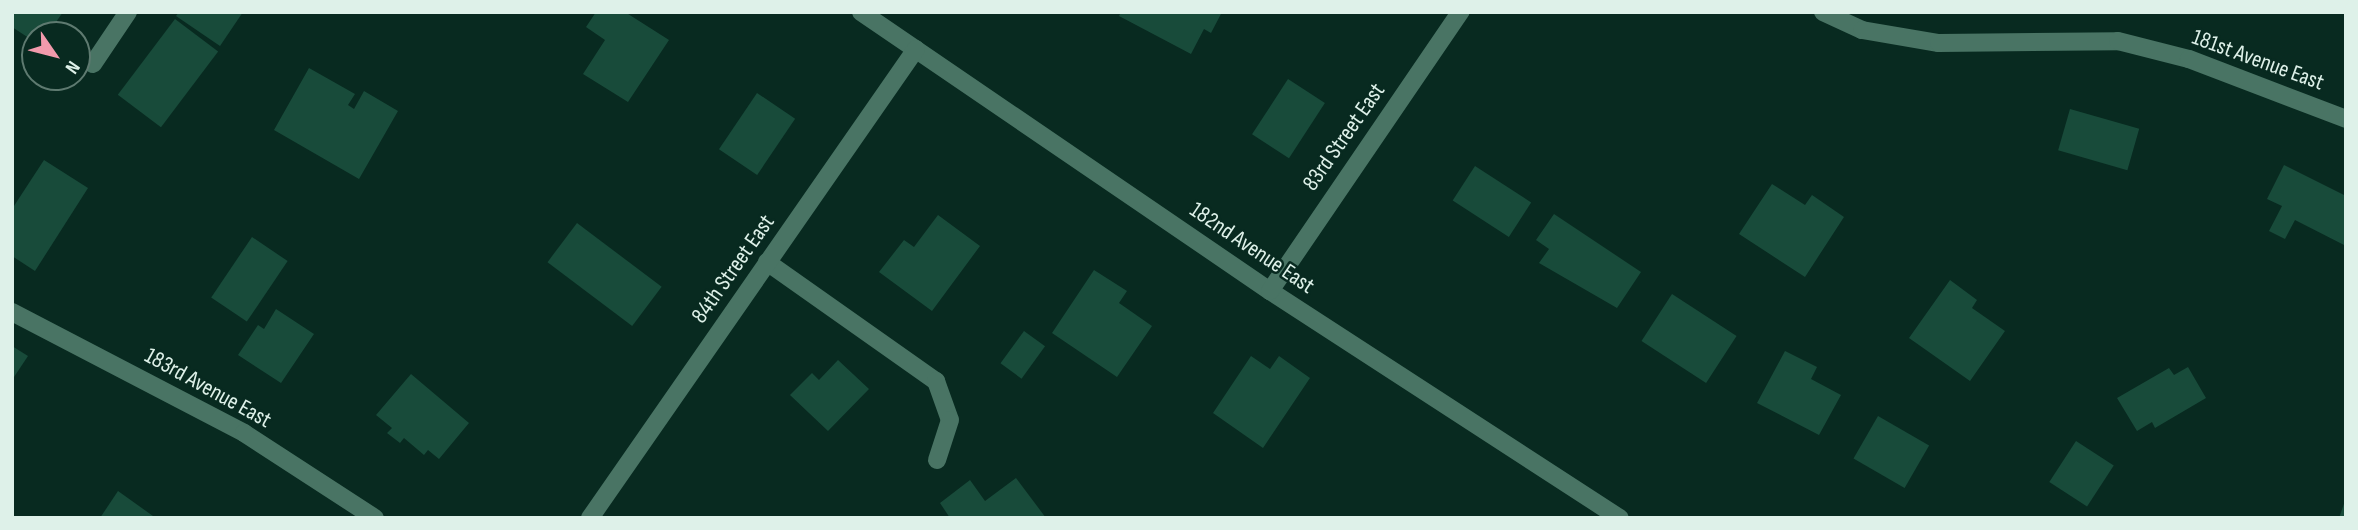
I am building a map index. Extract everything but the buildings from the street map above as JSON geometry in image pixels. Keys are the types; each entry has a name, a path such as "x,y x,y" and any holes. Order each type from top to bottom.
{"street":[{"path":"93,64 128,12"},
{"name":"182nd Avenue East","path":"861,12 1270,291 1620,518"},
{"name":"83rd Street East","path":"1270,291 1460,12"},
{"name":"181st Avenue East","path":"1823,12 1862,30 1939,43 2118,41 2189,59 2346,119"},
{"name":"84th Street East","path":"590,518 916,49"},
{"path":"767,262 936,381 950,420 937,460"},
{"name":"183rd Avenue East","path":"12,312 244,433 375,518"}]}
